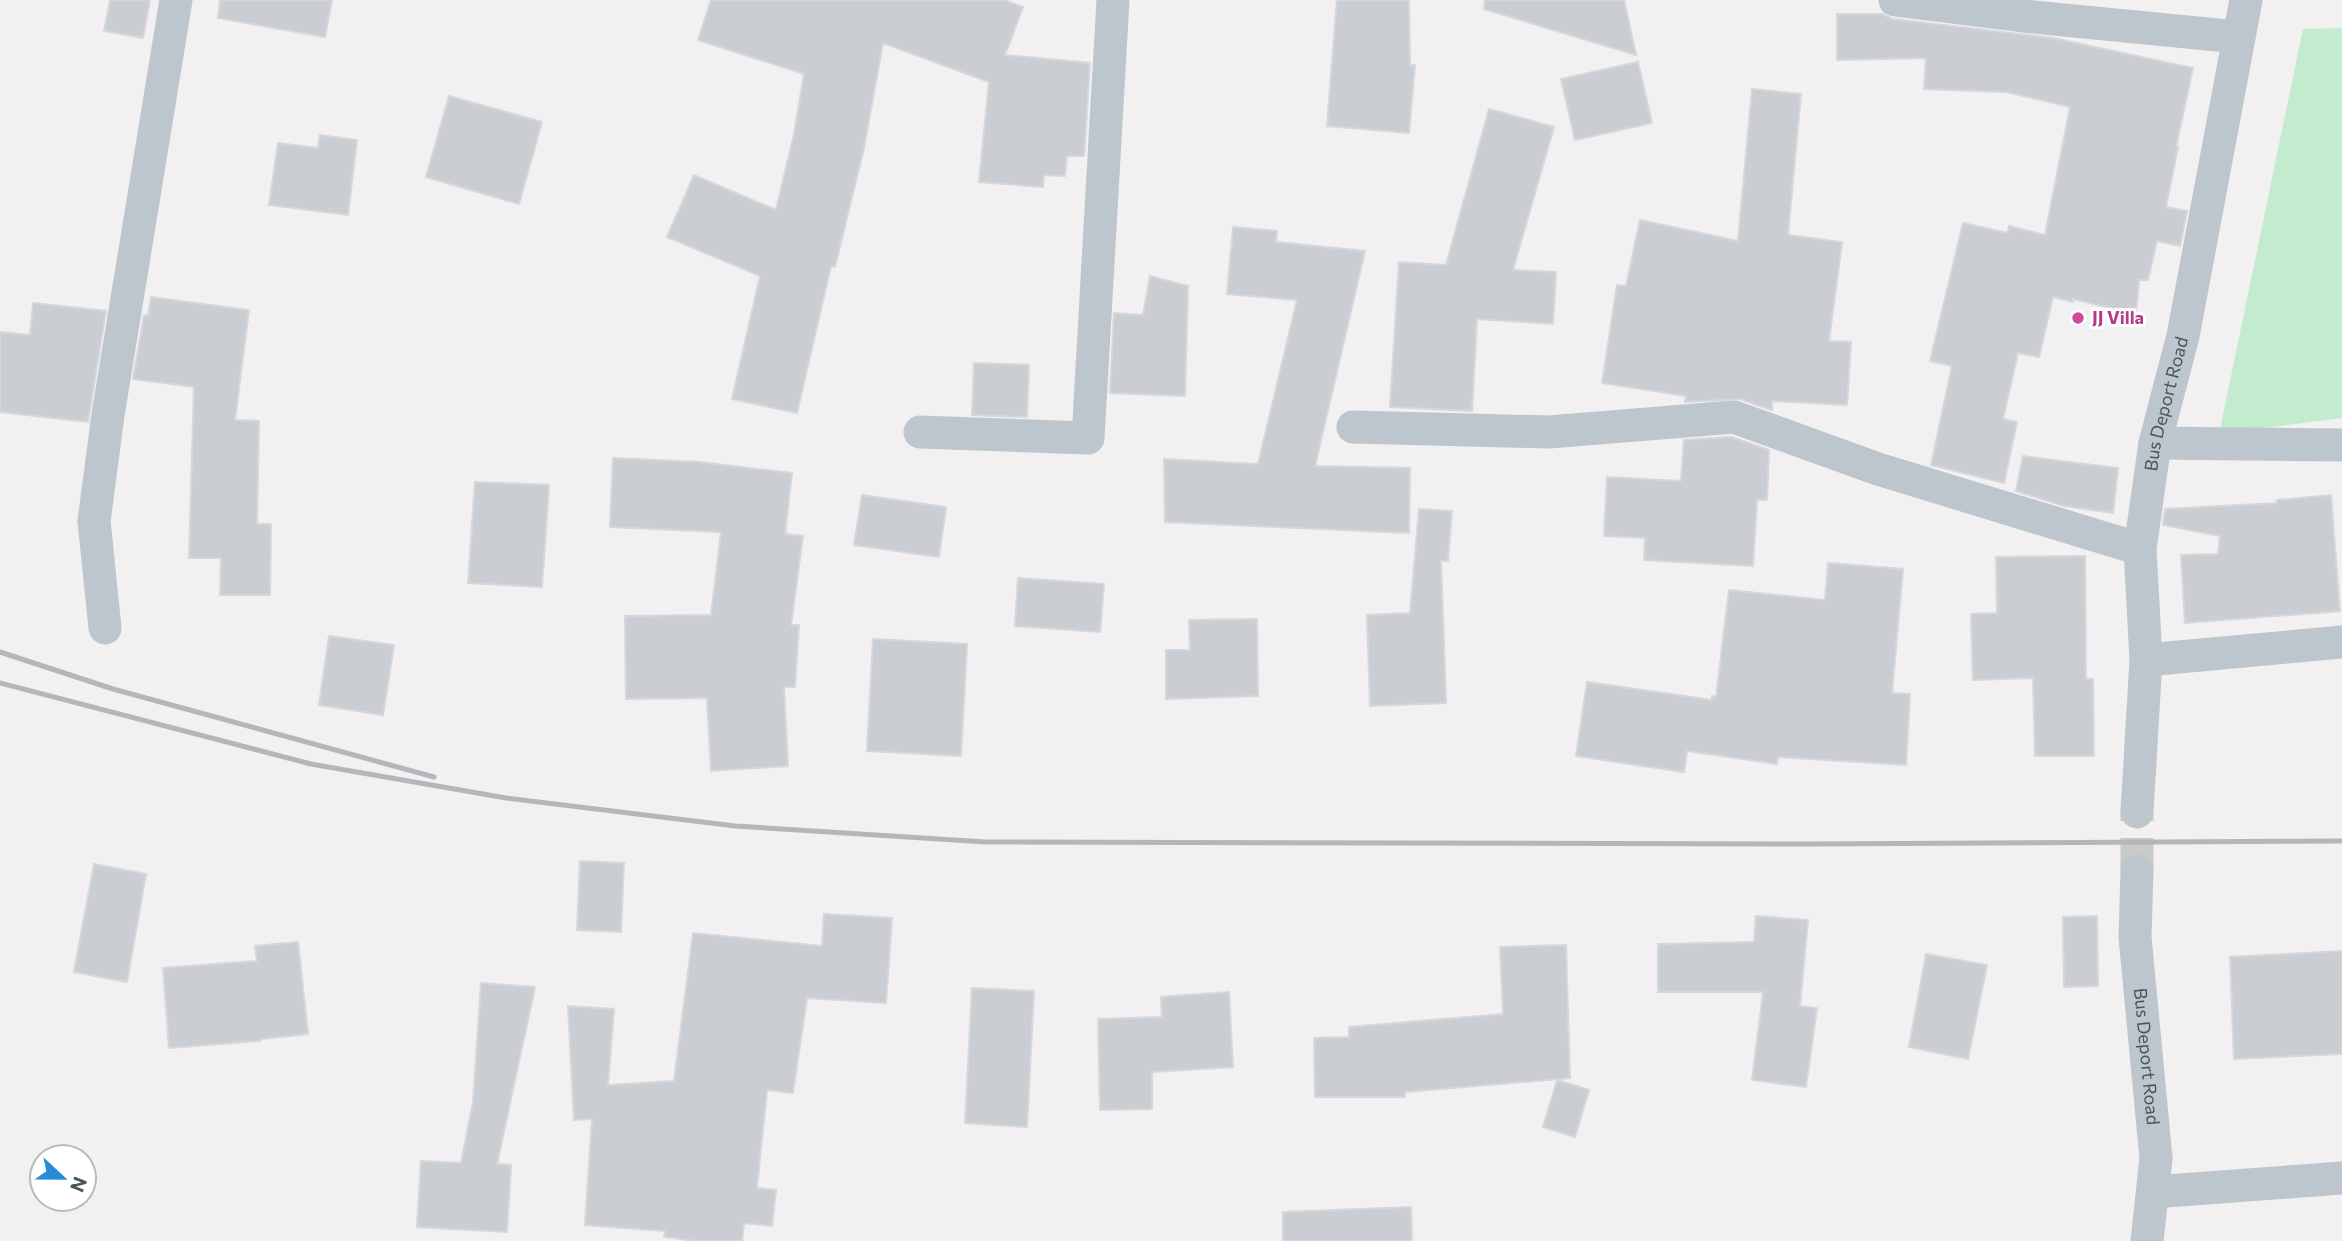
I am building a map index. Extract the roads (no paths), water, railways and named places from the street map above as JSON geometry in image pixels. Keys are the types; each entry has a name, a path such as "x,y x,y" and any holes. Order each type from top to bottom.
{"street":[{"path":"105,628 94,521 176,0"},
{"path":"920,432 1088,438 1113,0"},
{"path":"1895,0 2022,16 2238,37"},
{"name":"Bus Deport Road","path":"2137,812 2146,660 2140,549 2155,443 2183,336 2246,0"},
{"path":"1353,427 1549,432 1734,417 1878,469 2140,549"},
{"path":"2155,443 2342,445"},
{"path":"2146,660 2342,642"},
{"name":"Bus Deport Road","path":"2137,871 2135,937 2156,1158 2147,1241"},
{"path":"2152,1192 2342,1178"}],"tunnel":[{"path":"2137,812 2137,871"}],"railway":[{"path":"0,652 113,689 434,777"},
{"path":"0,683 311,764 506,798 735,826 986,842 1811,844 2342,841"}],"place":[{"name":"JJ Villa","path":"2078,318"}]}
